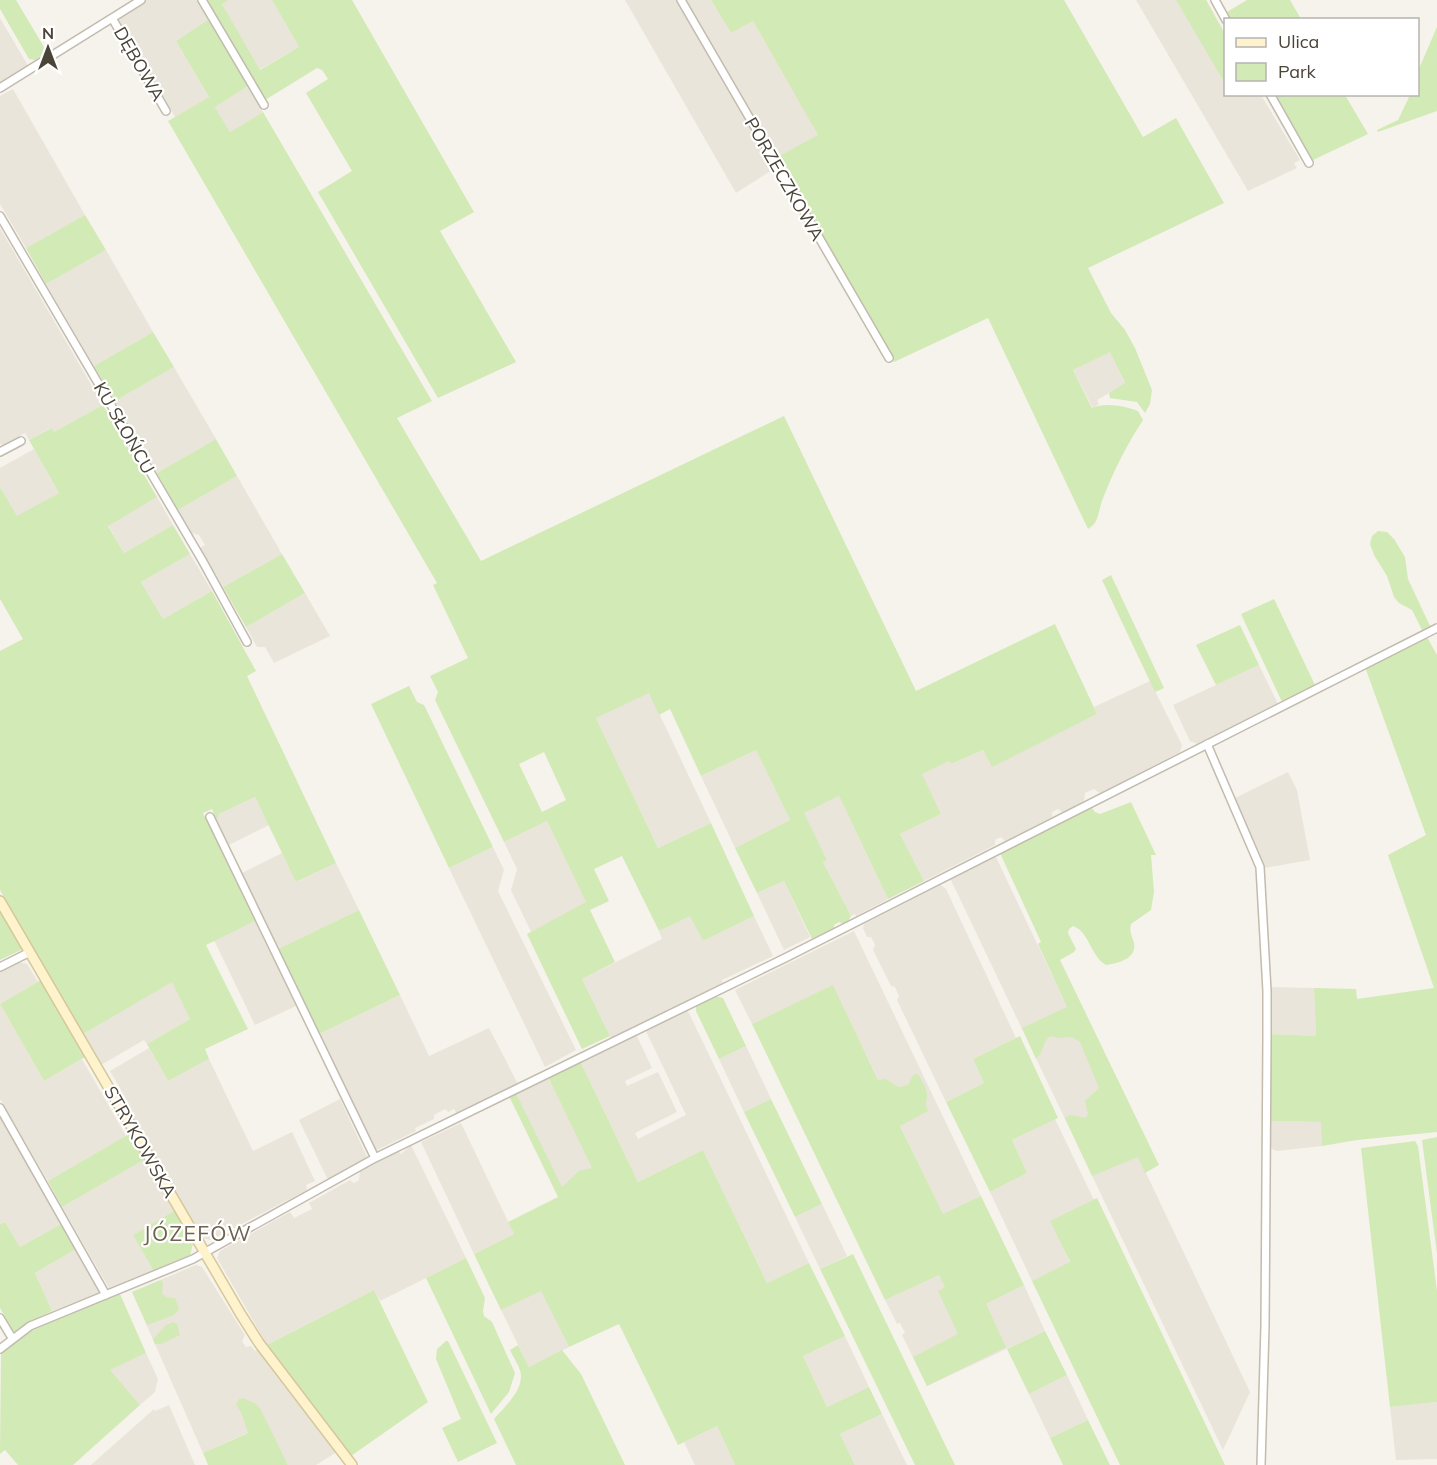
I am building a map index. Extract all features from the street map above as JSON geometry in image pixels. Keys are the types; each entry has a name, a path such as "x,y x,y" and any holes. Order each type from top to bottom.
{"street":[{"path":"0,88 141,0"},
{"path":"202,0 264,105"},
{"name":"PORZECZKOWA","path":"681,0 889,358"},
{"path":"1215,0 1225,18"},
{"name":"DĘBOWA","path":"112,18 166,111"},
{"path":"1271,96 1309,163"},
{"name":"KU SŁOŃCU","path":"0,216 202,560 246,642"},
{"path":"0,452 21,441"},
{"path":"0,1349 30,1326 184,1263 375,1158 785,958 1437,628"},
{"path":"1207,744 1260,867 1267,992 1265,1326 1261,1465"},
{"path":"210,817 375,1158"},
{"name":"STRYKOWSKA","path":"0,900 204,1253 259,1343 352,1465"},
{"path":"0,967 30,952"},
{"path":"0,1108 106,1295"},
{"path":"0,1318 12,1338"}],"shaded area":[{"path":"147,0 198,0 209,19 176,41 209,97 175,117 118,19"},
{"path":"229,0 272,0 299,47 259,70 222,4"},
{"path":"625,0 676,0 774,169 736,193"},
{"path":"683,0 711,0 731,33 753,21 819,135 775,158"},
{"path":"1136,0 1206,0 1224,32 1224,96 1262,96 1300,160 1294,163 1297,168 1248,191"},
{"path":"0,18 27,64 27,68 0,85"},
{"path":"248,86 263,112 230,132 215,107"},
{"path":"13,89 85,215 26,248 0,204 0,96"},
{"path":"0,228 103,405 54,432 51,428 29,440 25,433 3,445 0,444"},
{"path":"106,250 153,332 94,366 46,284"},
{"path":"1110,351 1125,384 1097,400 1099,404 1093,408 1073,370"},
{"path":"174,367 216,439 157,473 115,401"},
{"path":"34,449 59,493 17,517 0,487 0,468"},
{"path":"237,476 282,554 223,587 200,548 205,545 199,535 191,533 178,510"},
{"path":"157,497 173,525 124,553 108,525"},
{"path":"190,554 212,591 163,619 141,582"},
{"path":"305,593 330,636 274,663 265,647 257,647 246,627"},
{"path":"1259,665 1278,704 1198,744 1190,741 1173,705"},
{"path":"1150,681 1182,745 1180,752 1100,793 1094,789 1085,793 1084,801 1063,813 1058,809 1052,812 1052,817 1005,841 1001,837 995,840 995,845 924,881 900,834 941,814 921,774 949,761 951,764 983,750 992,766 1097,714 1094,707"},
{"path":"649,692 711,823 658,848 596,718"},
{"path":"756,750 790,820 735,848 701,776"},
{"path":"1288,772 1297,790 1310,860 1264,868 1233,799"},
{"path":"839,796 888,899 856,916 855,914 851,916 823,862 827,860 803,813"},
{"path":"255,797 269,825 229,845 217,820 219,814"},
{"path":"547,821 587,903 531,932 511,890 517,869 504,842"},
{"path":"493,847 504,870 498,891 576,1050 545,1067 449,868"},
{"path":"282,853 297,882 336,863 359,910 278,949 242,873"},
{"path":"995,855 1250,1392 1223,1450 950,878"},
{"path":"784,881 810,937 784,950 757,893"},
{"path":"941,885 946,889 1016,1038 973,1059 984,1083 946,1102 897,1000 899,996 895,987 891,986 873,950 875,945 871,937 867,937 863,928 864,924"},
{"path":"691,915 703,941 754,916 773,956 722,980 723,984 611,1038 582,979 662,939 659,931"},
{"path":"255,921 296,1006 255,1025 214,940"},
{"path":"854,931 981,1196 943,1215 833,986 752,1024 735,990"},
{"path":"18,962 27,964 38,982 0,1004 0,971"},
{"path":"172,981 190,1019 147,1044 144,1040 101,1065 83,1034"},
{"path":"1269,987 1314,988 1316,1036 1271,1034"},
{"path":"400,995 429,1056 489,1028 518,1084 457,1114 454,1109 448,1112 445,1109 434,1115 434,1119 415,1128 416,1131 375,1151 319,1034"},
{"path":"0,1004 44,1081 82,1059 126,1136 48,1181 0,1099"},
{"path":"687,1009 809,1263 767,1283 703,1150 638,1182 580,1061 636,1034 652,1068 625,1081 627,1086 658,1072 677,1112 635,1133 638,1139 686,1115 645,1029"},
{"path":"746,1046 771,1099 744,1112 719,1059"},
{"path":"149,1048 168,1081 209,1059 253,1151 292,1132 315,1181 306,1185 307,1190 211,1240 201,1238 126,1107 129,1104 110,1071"},
{"path":"548,1077 600,1183 567,1199 516,1093"},
{"path":"340,1099 368,1159 328,1180 299,1120"},
{"path":"0,1118 61,1224 20,1247 5,1222 0,1224"},
{"path":"1055,1119 1094,1200 1051,1221 1070,1263 1032,1281 990,1192 1027,1173 1012,1140"},
{"path":"1271,1121 1322,1122 1322,1146 1277,1151 1270,1148"},
{"path":"461,1123 514,1234 474,1254 421,1142"},
{"path":"411,1145 466,1258 380,1301 374,1290 267,1345 217,1258 220,1251 290,1212 294,1218 312,1209 309,1203 350,1180 354,1183 359,1180 360,1171 398,1151 401,1154"},
{"path":"144,1160 174,1211 133,1235 153,1270 109,1288 62,1207"},
{"path":"822,1204 847,1256 820,1269 795,1217"},
{"path":"76,1249 100,1292 52,1311 35,1273"},
{"path":"966,1262 986,1304 1024,1285 1045,1331 927,1386 902,1335 905,1333 900,1323 897,1324 885,1300"},
{"path":"196,1265 202,1267 245,1335 242,1341 246,1347 251,1346 255,1351 258,1349 337,1452 316,1465 288,1465 267,1424 203,1453 132,1292"},
{"path":"541,1290 569,1347 529,1367 501,1310"},
{"path":"845,1336 869,1387 827,1407 803,1356"},
{"path":"146,1353 158,1379 155,1392 140,1405 109,1370"},
{"path":"1067,1375 1088,1420 1050,1438 1029,1394"},
{"path":"1437,1402 1437,1459 1396,1460 1390,1407"},
{"path":"169,1405 195,1465 91,1465 154,1409 155,1411"},
{"path":"882,1414 907,1465 855,1465 840,1434"},
{"path":"717,1426 735,1465 695,1465 684,1442"}],"green space":[{"path":"0,0 16,0 47,52 35,60 29,59 0,9"},
{"path":"206,0 229,0 222,4 260,70 299,47 272,0 352,0 474,212 440,231 516,362 438,398 318,192 352,171 306,93 328,79 322,70 317,68 265,100"},
{"path":"711,0 1064,0 1143,137 1176,118 1224,203 1088,268 1111,313 1125,330 1135,348 1152,390 1150,404 1145,413 1137,402 1110,398 1109,393 1125,383 1110,352 1073,370 1092,408 1115,405 1138,411 1143,420 1115,469 1092,527 1088,529 988,318 894,362 775,158 818,135 753,21 731,33"},
{"path":"1176,0 1206,0 1224,32 1223,80"},
{"path":"1247,0 1290,0 1300,18 1230,18 1227,12"},
{"path":"209,19 248,86 215,107 230,132 263,112 432,401 397,418 481,561 784,416 916,691 1055,624 1097,714 992,767 983,750 951,764 949,761 922,774 941,814 900,834 924,881 888,899 839,796 804,813 827,860 823,862 851,916 843,924 839,922 834,925 834,928 812,939 784,881 757,893 735,848 790,820 756,750 701,776 670,709 659,715 649,693 596,718 658,848 711,823 754,916 703,941 690,916 659,931 622,856 594,869 609,901 590,910 615,962 582,979 610,1036 582,1049 527,934 586,902 547,821 504,842 435,700 438,692 430,676 468,658 433,585 437,583 168,121 209,97 176,41","holes":["544,752 566,800 542,812 519,764"]},
{"path":"1437,27 1437,111 1378,132 1377,130 1398,120 1410,96 1419,96 1419,69"},
{"path":"1276,96 1346,96 1368,134 1313,160"},
{"path":"85,215 106,250 46,284 26,248"},
{"path":"153,332 174,367 115,401 94,366"},
{"path":"103,405 157,497 108,526 124,553 173,525 190,554 141,582 163,619 212,591 256,671 247,676 336,863 296,882 255,797 219,814 217,820 212,809 203,813 255,921 206,945 248,1029 205,1049 209,1059 168,1081 147,1044 190,1019 172,982 83,1034 0,890 0,651 23,639 0,599 0,487 17,516 59,493 29,440 52,428 54,432"},
{"path":"216,439 237,476 178,510 157,473"},
{"path":"1378,531 1387,532 1405,557 1408,579 1430,626 1422,630 1412,610 1399,603 1394,597 1387,576 1374,555 1370,544 1372,536"},
{"path":"282,554 305,593 246,627 223,587"},
{"path":"1111,575 1164,688 1155,692 1102,580"},
{"path":"1274,599 1315,685 1282,702 1241,614"},
{"path":"1240,625 1259,665 1216,685 1196,645"},
{"path":"1427,637 1437,655 1437,1132 1322,1146 1321,1122 1271,1121 1271,1034 1316,1036 1314,988 1356,989 1357,999 1434,988 1388,855 1426,835 1365,667"},
{"path":"409,686 417,702 424,705 493,847 449,868 371,704"},
{"path":"1131,802 1156,855 1151,855 1154,892 1151,910 1131,924 1133,953 1126,959 1106,965 1097,956 1083,933 1073,926 1068,933 1076,949 1060,960 1159,1165 1145,1173 1138,1157 1092,1176 1065,1118 1070,1115 1086,1118 1088,1114 1085,1101 1099,1088 1080,1042 1072,1037 1050,1036 1036,1059 1022,1028 1067,1007 1038,944 1041,942 1000,853 1091,807 1100,814"},
{"path":"0,909 23,949 0,960"},
{"path":"359,910 400,995 319,1034 278,949"},
{"path":"41,980 85,1057 44,1081 0,1004"},
{"path":"833,985 878,1080 886,1079 898,1087 908,1085 913,1075 918,1074 924,1084 928,1111 900,1126 943,1214 981,1196 1024,1285 986,1304 1006,1347 927,1386 913,1357 958,1334 938,1291 945,1287 939,1275 885,1300 752,1024"},
{"path":"715,996 723,998 746,1046 719,1059 696,1011 696,1005"},
{"path":"1020,1036 1058,1118 1012,1140 1027,1173 990,1192 946,1102 984,1083 973,1059"},
{"path":"580,1061 638,1182 703,1150 767,1283 809,1263 845,1336 803,1356 827,1407 869,1387 882,1414 840,1434 855,1465 735,1465 717,1426 678,1445 619,1324 569,1347 541,1291 501,1310 474,1254 514,1234 508,1222 558,1197 509,1096 516,1093 562,1187 579,1171 592,1168 548,1077"},
{"path":"771,1099 822,1204 795,1217 744,1112"},
{"path":"129,1134 144,1160 62,1207 48,1181"},
{"path":"1437,1137 1437,1254 1422,1140"},
{"path":"1415,1141 1418,1146 1437,1291 1437,1402 1390,1407 1361,1148"},
{"path":"1097,1198 1225,1465 1120,1465 1032,1281 1070,1262 1050,1221"},
{"path":"174,1211 193,1244 190,1255 153,1270 133,1235"},
{"path":"5,1222 20,1247 61,1224 76,1249 35,1273 52,1311 28,1322 14,1332 0,1308 0,1224"},
{"path":"853,1254 955,1465 915,1465 820,1269"},
{"path":"466,1258 485,1298 484,1316 492,1322 515,1373 509,1392 491,1414 426,1278"},
{"path":"161,1280 162,1294 175,1298 179,1309 174,1315 147,1325 132,1292"},
{"path":"374,1290 428,1402 351,1456 267,1345"},
{"path":"120,1294 146,1353 110,1370 140,1405 73,1465 18,1465 5,1450 0,1454 1,1353 33,1330"},
{"path":"173,1322 177,1324 180,1335 162,1344 155,1344 153,1339 166,1325"},
{"path":"1045,1331 1067,1375 1029,1394 1007,1349"},
{"path":"446,1341 497,1443 458,1462 442,1428 461,1419 436,1359 437,1349"},
{"path":"518,1345 529,1367 562,1350 581,1374 625,1465 516,1465 494,1419 511,1399 520,1382 520,1370 510,1350"},
{"path":"243,1398 256,1404 261,1410 288,1465 208,1465 203,1453 248,1433 241,1412 236,1405 239,1399"},
{"path":"1088,1420 1110,1465 1063,1465 1050,1438"}],"district":[{"name":"JÓZEFÓW","path":"198,1234"}]}
